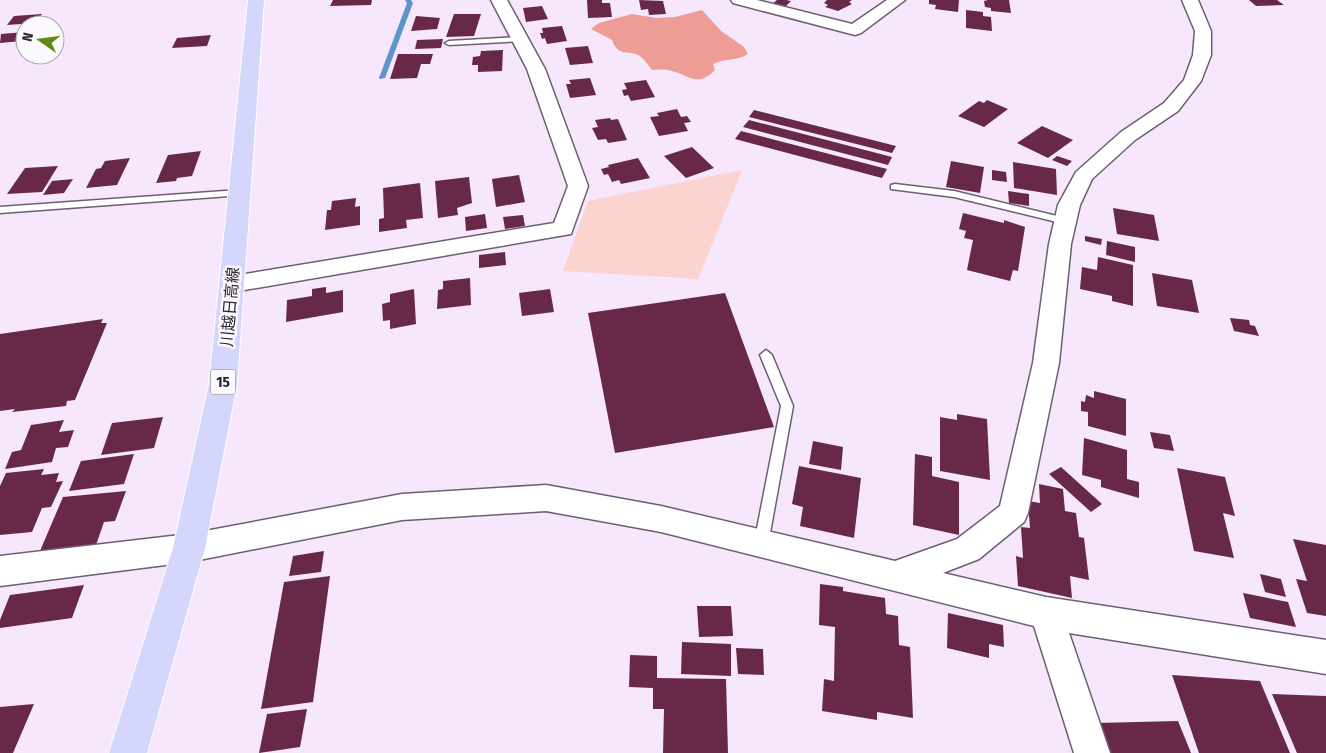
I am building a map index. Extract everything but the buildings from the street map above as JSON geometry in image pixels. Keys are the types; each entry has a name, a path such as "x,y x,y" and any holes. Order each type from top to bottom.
{"main road":[{"name":"川越日高線","path":"128,753 189,548 222,384 233,284 238,193 256,0"}],"street":[{"path":"233,284 563,229 578,186 536,69 499,0"},
{"path":"739,0 855,30 897,0"},
{"path":"892,577 968,550 1013,513 1046,363 1060,244 1069,205 1083,176 1128,136 1171,107 1192,81 1202,54 1203,31 1190,0"},
{"path":"0,571 189,548 402,507 546,498 661,519 892,577 1046,613 1326,657"},
{"path":"1046,613 1092,753"}],"lane":[{"path":"449,42 520,39"},
{"path":"895,187 954,194 1065,221"},
{"path":"0,210 238,193"},
{"path":"761,544 787,406 766,355"}],"shaded area":[{"path":"702,10 721,31 744,47 748,54 740,58 713,64 715,70 703,79 692,79 668,70 652,70 637,54 621,51 612,40 591,29 599,23 632,14 656,18 675,17"},
{"path":"742,170 698,279 563,271 588,201"}],"waterway":[{"path":"382,78 410,3 408,0"}]}
